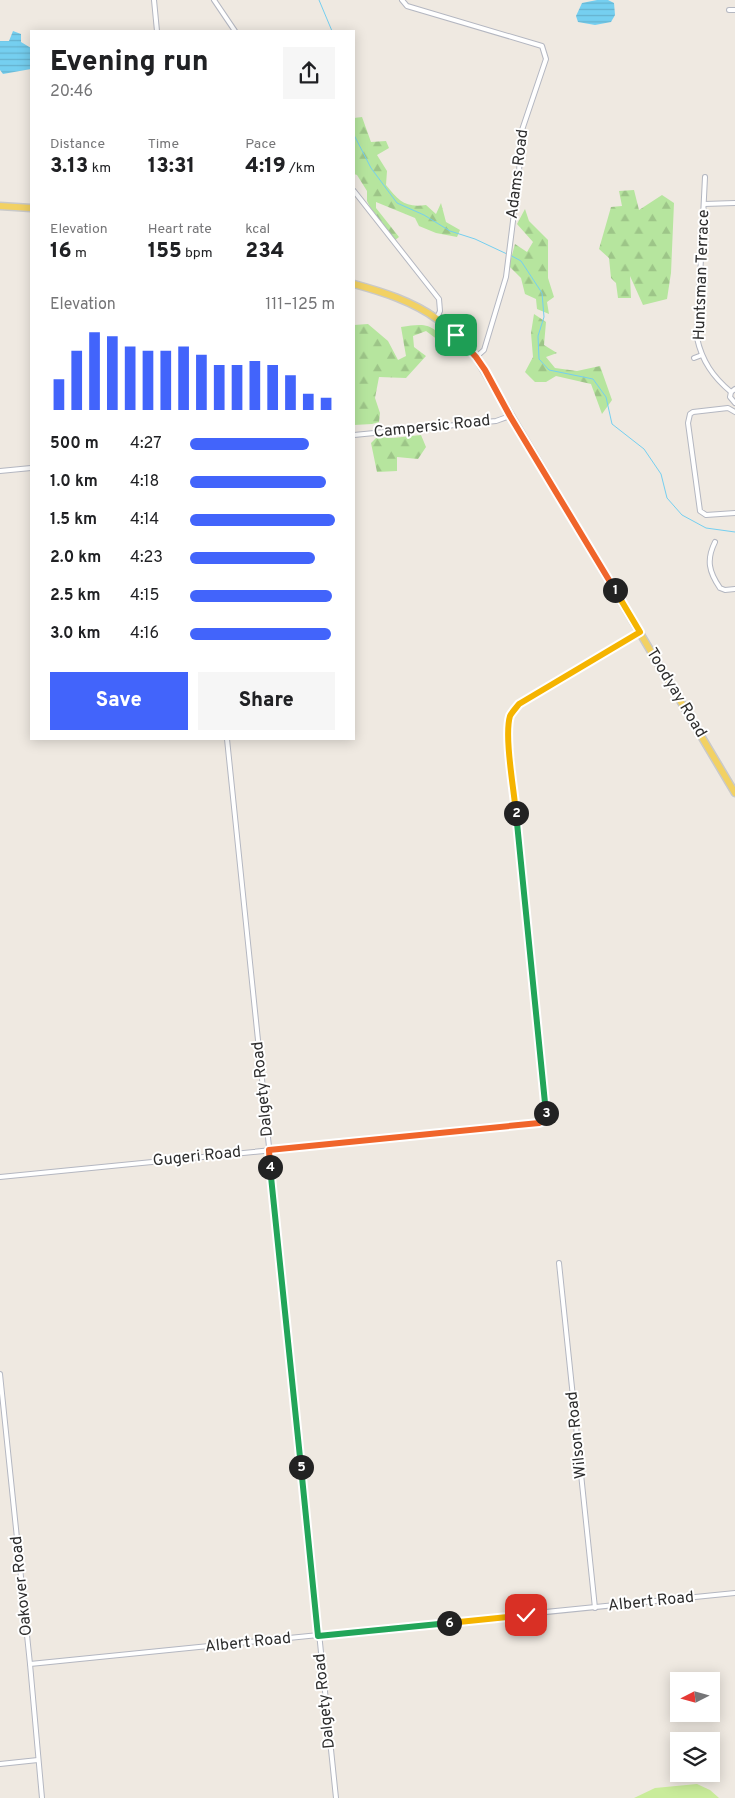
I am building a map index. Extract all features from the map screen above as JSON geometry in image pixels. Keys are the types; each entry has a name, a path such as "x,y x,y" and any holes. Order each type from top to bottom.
{"main road":[{"path":"0,206 30,208"},
{"name":"Toodyay Road","path":"355,284 393,295 437,318 476,357 735,791"}],"street":[{"path":"154,0 157,30"},
{"path":"214,0 234,30"},
{"name":"Adams Road","path":"402,0 406,6 542,46 546,59 521,133 506,277 484,350 476,357"},
{"path":"729,10 735,10"},
{"name":"Huntsman Terrace","path":"705,177 697,330 702,355 710,370 733,390"},
{"path":"355,192 439,299 440,311 437,318"},
{"path":"704,204 735,203"},
{"path":"694,358 702,355"},
{"path":"733,390 730,397 735,403"},
{"path":"735,412 728,408 693,412 690,414 688,423 700,511 706,515 735,513"},
{"name":"Campersic Road","path":"355,435 496,421 510,416"},
{"path":"0,471 30,468"},
{"path":"715,542 708,564 720,588 725,590 735,589"},
{"name":"Gugeri Road","path":"0,1177 536,1124 544,1121 546,1110 508,727 511,714 519,704 640,632"},
{"name":"Dalgety Road","path":"227,740 336,1798"},
{"name":"Wilson Road","path":"559,1263 595,1608"},
{"name":"Oakover Road","path":"0,1374 42,1798"},
{"name":"Albert Road","path":"30,1664 735,1593"},
{"path":"0,1764 38,1760"}],"green space":[{"path":"362,117 371,142 386,141 389,148 377,155 387,171 386,185 403,202 419,206 426,205 436,214 441,203 446,222 460,230 457,237 436,233 419,226 415,218 376,202 376,208 399,237 394,241 370,207 367,201 367,191 355,174 355,118"},
{"path":"634,190 639,210 662,195 674,203 671,273 667,299 643,305 630,276 631,298 618,298 616,283 611,278 609,258 599,249 611,207 622,206 619,191"},
{"path":"525,209 529,221 548,240 548,278 554,297 547,302 549,314 537,309 536,299 525,294 521,278 509,266 515,244 527,252 533,242 517,224"},
{"path":"534,314 546,322 544,345 557,353 546,357 555,368 577,371 600,366 612,400 602,414 591,384 556,376 546,382 535,382 525,372 533,357 531,333"},
{"path":"368,324 388,341 398,360 406,356 401,327 425,325 430,327 440,335 450,349 426,331 413,336 414,347 426,356 406,378 379,377 375,398 380,413 379,422 372,424 355,425 355,325"},
{"path":"421,435 426,447 418,459 397,457 397,471 377,472 371,443 377,437 393,438"},
{"path":"697,1784 710,1790 719,1798 634,1798 655,1788"}],"water":[{"path":"608,0 614,3 615,15 611,22 595,25 578,22 576,16 582,3"},
{"path":"13,31 21,34 21,42 30,47 30,69 3,74 0,70 0,41 9,41"}],"waterway":[{"path":"319,0 332,30"},
{"path":"355,137 371,168 397,203 424,215 450,231 475,239 507,254"},
{"path":"510,255 521,261 542,293 544,317 538,336 539,359 549,370 593,379 606,397 612,424 644,449 661,474 667,498 682,515 706,528 735,532"}],"route":[{"path":"456,335 485,370 510,416 640,632 519,704 511,714 508,727 546,1115 544,1121 539,1123 269,1150 318,1636 526,1615"}]}
